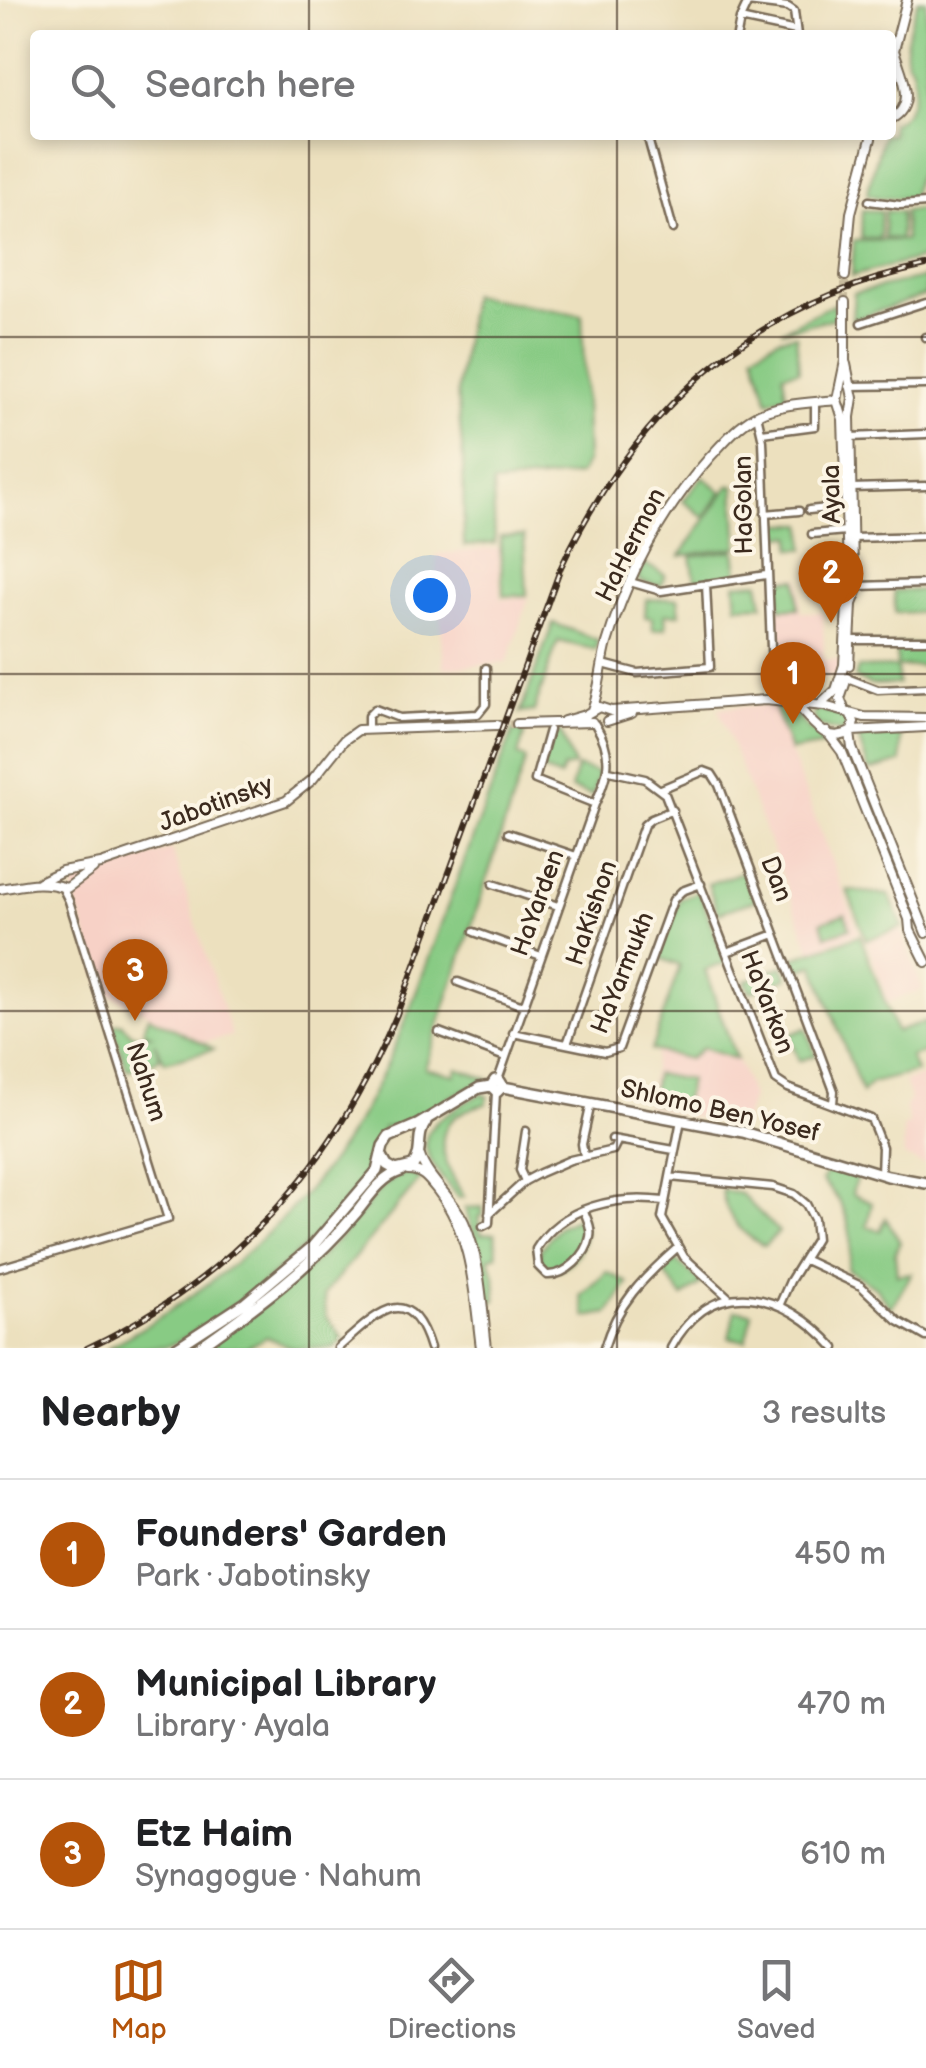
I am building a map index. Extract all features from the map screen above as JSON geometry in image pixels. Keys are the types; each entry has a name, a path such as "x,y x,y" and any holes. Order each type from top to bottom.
{"main road":[{"name":"Shlomo Ben Yosef","path":"497,1086 681,1120 799,1147 926,1184"},
{"path":"176,1348 234,1311 298,1260 371,1179 386,1141 479,1088 497,1086"},
{"path":"198,1348 292,1280 384,1180 405,1170 419,1150 420,1130 437,1113"},
{"path":"398,1133 411,1136 419,1150"},
{"path":"382,1156 392,1168 405,1170"}],"street":[{"path":"896,38 907,0"},
{"path":"738,30 748,2 788,7 794,11 796,30"},
{"path":"740,20 783,30"},
{"path":"896,74 908,86 901,111 896,115"},
{"path":"648,140 674,229"},
{"path":"845,276 851,214 872,140"},
{"path":"869,202 926,203"},
{"name":"Ayala","path":"845,302 846,506 850,534"},
{"path":"861,324 926,302"},
{"path":"845,397 926,385"},
{"name":"Ayala","path":"845,397 852,488 852,584 842,591 850,597"},
{"name":"HaHermon","path":"599,717 602,664 630,582 654,532 684,486 728,438 758,414 845,397"},
{"path":"762,434 815,426 815,402"},
{"name":"HaGolan","path":"630,582 660,591 766,575 762,434 758,414"},
{"path":"850,437 926,434"},
{"path":"852,488 926,486"},
{"path":"809,510 846,506"},
{"path":"764,514 799,510"},
{"path":"812,534 926,536"},
{"path":"766,575 773,700"},
{"path":"602,664 637,673 710,667 706,584"},
{"path":"810,722 810,712 831,697 842,677 852,584 926,584"},
{"path":"850,597 852,640 840,699 854,722 852,748 925,926"},
{"path":"852,640 926,640"},
{"path":"486,668 486,704 482,712 400,718 376,709 368,716 368,728 496,725"},
{"path":"846,678 878,690 926,688"},
{"path":"517,724 599,717 660,706 773,700 818,705 872,718 926,718"},
{"path":"788,702 804,712 816,728 840,735 926,728"},
{"path":"599,717 609,771 638,777 661,789"},
{"name":"Jabotinsky","path":"0,890 65,880 286,801 312,780 350,735 368,728"},
{"path":"549,730 535,780 595,804"},
{"path":"827,732 842,752 926,962"},
{"name":"HaYarden","path":"489,1214 497,1086 609,771"},
{"name":"Dan","path":"661,789 699,772 712,774 834,1091 833,1104"},
{"name":"HaYarkon","path":"661,789 673,810 776,1080 788,1088 866,1115 874,1122 882,1147 881,1174"},
{"name":"HaKishon","path":"567,1044 644,826 673,810"},
{"path":"508,834 576,856"},
{"name":"Nahum","path":"0,1268 168,1218 65,880"},
{"path":"493,884 558,906"},
{"name":"HaYarmukh","path":"514,1033 605,1052 619,1048 673,900 682,891 701,884"},
{"path":"910,924 914,920 925,926"},
{"path":"915,935 925,926"},
{"path":"474,932 541,956"},
{"path":"727,952 776,934"},
{"path":"458,982 523,1006"},
{"path":"440,1032 505,1057"},
{"path":"584,1156 582,1144 591,1102"},
{"path":"681,1120 664,1201 664,1224 677,1248 728,1297"},
{"path":"526,1131 520,1170 526,1181"},
{"path":"484,1226 489,1223 489,1214 526,1181 584,1156 613,1150 615,1140 674,1150"},
{"path":"419,1150 423,1164 453,1201 464,1223 476,1267 484,1348"},
{"path":"405,1170 420,1172 429,1179 459,1225 484,1348"},
{"path":"670,1177 773,1186 794,1194 806,1204 816,1226 816,1239 779,1306"},
{"path":"584,1211 590,1233 588,1244 567,1270 558,1276 548,1275 538,1266 536,1249 556,1224 584,1211 630,1199 664,1201"},
{"path":"604,1348 626,1298 677,1248"},
{"path":"805,1260 861,1286 898,1321 926,1337"},
{"path":"671,1348 691,1322 728,1297 779,1306 810,1324 834,1348"},
{"path":"338,1348 378,1314 396,1308 419,1318 430,1348"}],"shaded area":[{"path":"499,548 500,599 529,597 507,663 444,668 436,554"},
{"path":"800,577 801,612 823,613 824,660 841,660 838,676 778,678 775,578"},
{"path":"772,705 859,932 811,951 718,708"},
{"path":"172,849 232,1036 204,1042 103,991 73,891 74,883"},
{"path":"901,930 923,990 888,1002 867,942"},
{"path":"702,1050 738,1061 752,1096 743,1127 646,1106 656,1052 689,1060"},
{"path":"926,1074 924,1165 904,1156 903,1127 910,1124 905,1107 910,1099 904,1082"}],"green space":[{"path":"918,0 926,0 926,150 911,198 880,198 867,194 882,140 896,140 896,121 908,109 913,94 914,77 906,48"},
{"path":"923,209 926,257 852,276 854,241 905,240 904,211"},
{"path":"862,210 881,211 880,238 861,238"},
{"path":"885,211 901,212 900,239 884,238"},
{"path":"926,277 926,295 852,320 854,293"},
{"path":"471,295 582,315 587,461 579,475 493,484 495,543 464,546 463,458 457,393"},
{"path":"835,303 835,318 781,331"},
{"path":"796,335 799,370 783,374 786,396 768,401 754,353 779,338"},
{"path":"703,476 722,492 704,517 683,501"},
{"path":"729,486 734,486 738,547 680,556"},
{"path":"776,524 804,524 805,549 792,549 792,536 776,536"},
{"path":"524,536 527,595 503,596 500,537"},
{"path":"735,550 738,574 695,580 691,556"},
{"path":"645,564 665,575 661,586 639,581"},
{"path":"797,579 798,608 780,609 779,580"},
{"path":"759,582 763,605 737,606 735,584"},
{"path":"926,590 926,612 895,613 894,591"},
{"path":"678,598 680,614 665,614 666,628 653,630 652,618 645,617 646,600"},
{"path":"553,623 598,640 596,650 558,641 534,711 520,713"},
{"path":"896,645 926,645 926,666 897,667"},
{"path":"897,667 898,684 871,685 855,678 858,668"},
{"path":"773,704 792,710 807,728 832,744 790,751"},
{"path":"819,709 848,716 851,729 841,732 818,726 813,714"},
{"path":"513,731 525,731 518,756 526,759 425,1068 455,1075 457,1068 488,1079 448,1098 410,1125 383,1128 375,1156 330,1220 298,1253 228,1310 168,1346 107,1348 185,1300 256,1244 319,1177 345,1140 381,1077 401,1030"},
{"path":"554,733 561,733 574,766 563,768 560,777 540,769"},
{"path":"901,734 901,762 869,771 858,737"},
{"path":"577,767 599,773 592,796 571,789"},
{"path":"745,871 756,900 718,913 708,884"},
{"path":"847,890 889,895 903,927 866,940"},
{"path":"699,891 726,963 705,970 736,1059 702,1048 689,1059 651,1050 680,966 658,957 680,899"},
{"path":"845,914 850,928 826,936 821,922"},
{"path":"860,935 896,1032 926,1022 926,1052 910,1057 916,1072 871,1083 862,1093 814,965 797,971 793,958"},
{"path":"783,966 788,978 750,992 745,981"},
{"path":"149,1016 214,1049 165,1062 154,1042 160,1058 127,1070 112,1025 121,1023 132,1034 151,1035 143,1030"},
{"path":"806,1028 816,1055 799,1061 789,1035"},
{"path":"655,1074 689,1080 683,1109 650,1103"},
{"path":"481,1094 488,1097 486,1104 453,1118 443,1140 448,1167 464,1197 458,1198 432,1162 426,1137 443,1117"},
{"path":"830,1167 857,1175 852,1194 872,1203 867,1226 880,1231 886,1218 900,1242 895,1254 897,1275 912,1273 891,1308 875,1287 847,1269 851,1244 848,1221 838,1200 822,1181"},
{"path":"407,1173 421,1178 324,1294 326,1316 343,1339 333,1348 293,1348 267,1337 245,1348 202,1348 303,1273 384,1185"},
{"path":"722,1190 741,1194 779,1232 764,1246 748,1236 730,1215"},
{"path":"482,1207 483,1215 478,1217 481,1234 495,1233 497,1255 489,1258 496,1300 489,1304 481,1254 465,1208"},
{"path":"582,1216 584,1234 579,1252 567,1265 549,1271 541,1264 540,1250 558,1227"},
{"path":"674,1259 702,1283 683,1297 661,1269"},
{"path":"607,1272 628,1283 609,1313 586,1317 581,1296"},
{"path":"735,1310 752,1313 746,1341 729,1338"}],"tunnel":[{"path":"845,276 845,302"},
{"path":"497,725 517,724"}],"railway":[{"path":"87,1348 140,1320 234,1251 311,1167 343,1120 397,1014 561,567 591,510 625,459 664,412 707,371 754,335 807,306 864,283 926,266"}],"place":[{"name":"Municipal Library","path":"831,623"},
{"name":"Founders' Garden","path":"793,724"},
{"name":"Etz Haim","path":"135,1021"}]}
